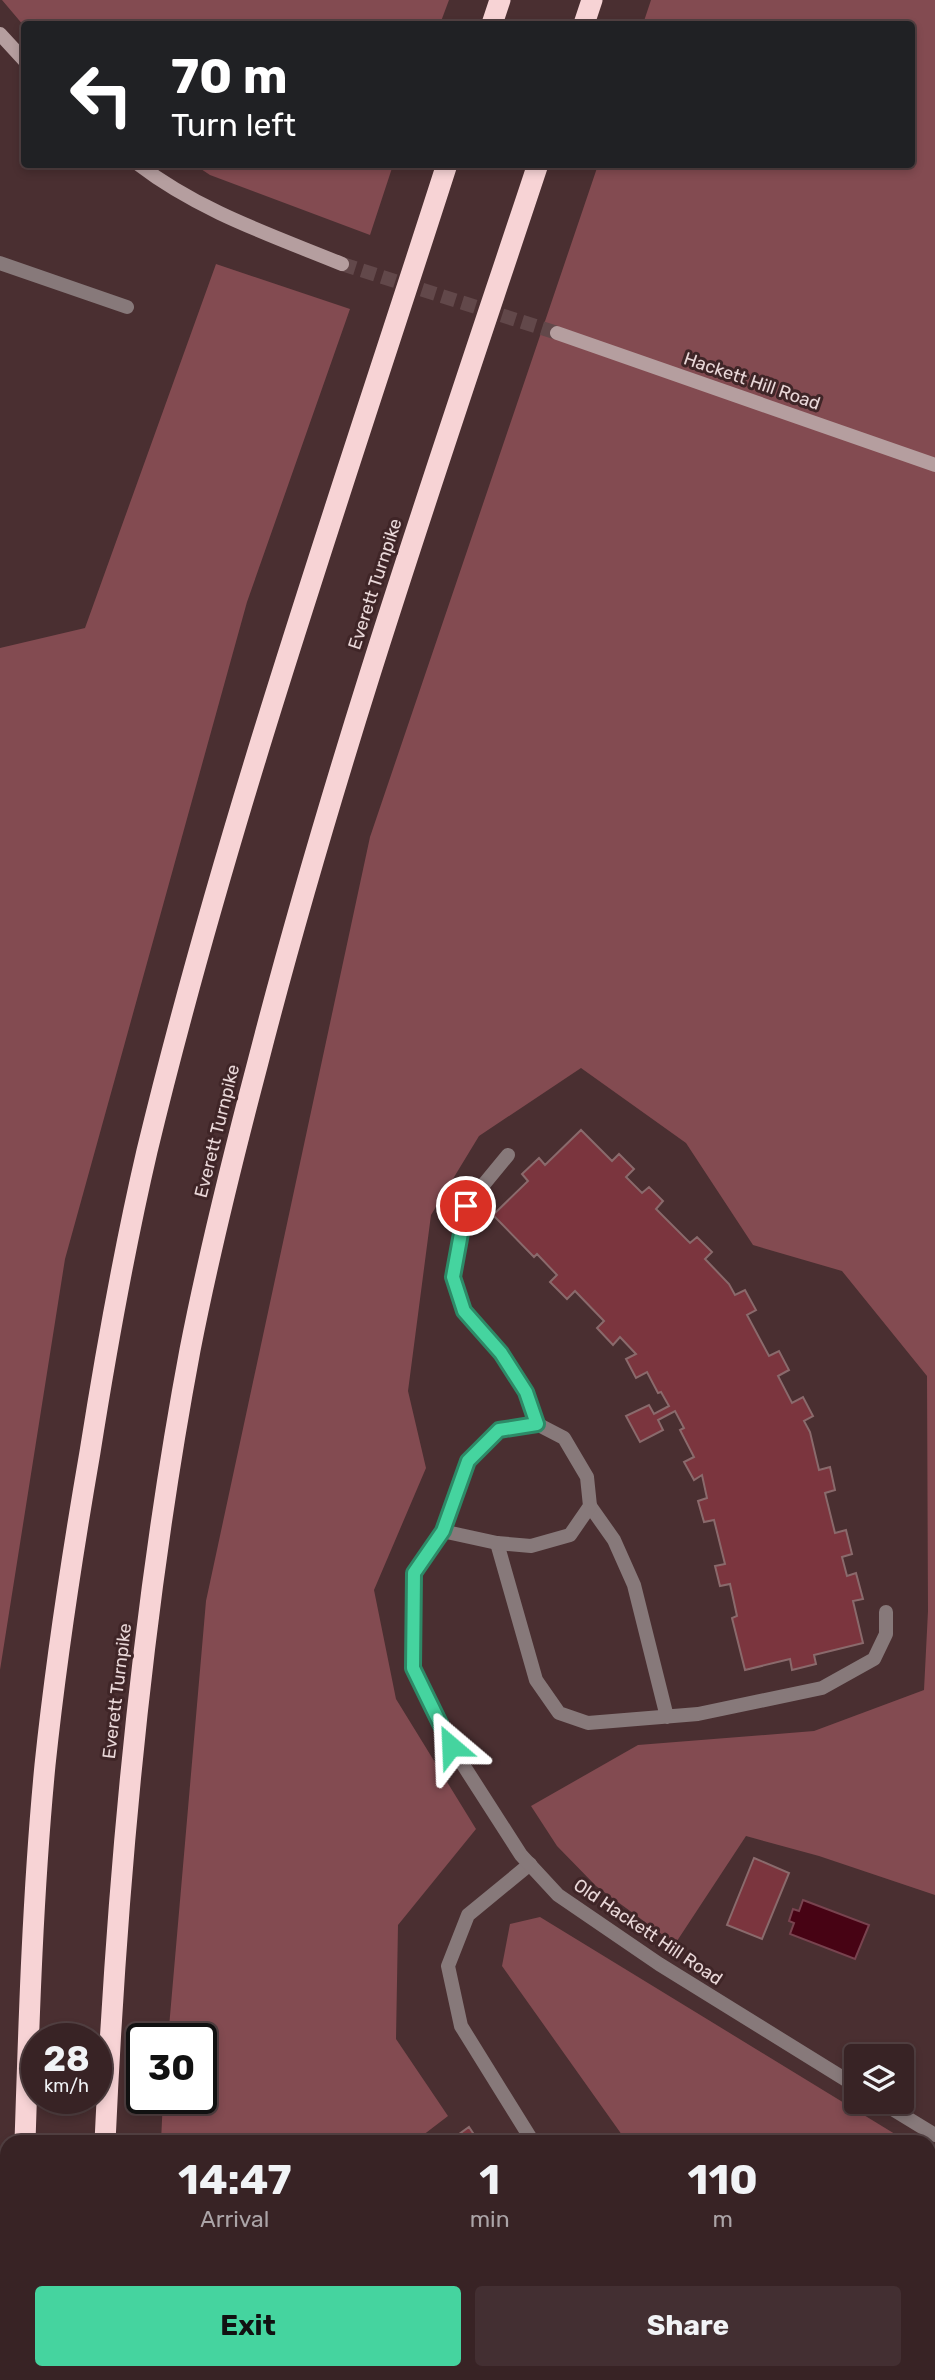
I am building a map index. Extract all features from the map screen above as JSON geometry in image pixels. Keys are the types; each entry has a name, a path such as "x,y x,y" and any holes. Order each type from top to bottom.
{"highway":[{"path":"493,21 500,0"},
{"path":"585,21 592,0"},
{"path":"25,2135 32,1941 45,1765 58,1657 110,1328 147,1154 190,984 262,732 446,168"},
{"name":"Everett Turnpike","path":"105,2135 120,1876 138,1700 161,1525 191,1349 225,1190 295,919 372,667 537,168"}],"street":[{"path":"0,34 21,57"},
{"path":"144,168 176,191 214,212 342,264"},
{"path":"0,263 127,307"},
{"name":"Hackett Hill Road","path":"556,333 935,465"},
{"path":"508,1155 466,1206 453,1277 464,1311 501,1353 526,1392 537,1424 564,1438 587,1477 590,1506 614,1540 634,1585 667,1717"},
{"name":"Old Hackett Hill Road","path":"537,1424 499,1430 468,1461 443,1531 414,1573 413,1668 451,1746 521,1855 558,1895 659,1964 844,2079"},
{"path":"443,1531 497,1543 531,1546 570,1535 590,1506"},
{"path":"497,1543 536,1680 559,1713 588,1723 698,1714 822,1688 873,1659 886,1634 886,1612"},
{"path":"529,2135 461,2025 448,1966 468,1915 530,1864"},
{"path":"901,2114 935,2135"}],"shaded area":[{"path":"2,0 449,0 441,21 21,22"},
{"path":"651,0 935,0 935,1895 819,1856 746,1836 675,1944 596,1886 557,1846 531,1806 638,1745 814,1731 924,1690 928,1611 927,1376 842,1271 753,1245 686,1143 581,1068 479,1136 431,1215 408,1391 426,1468 374,1590 396,1699 476,1829 398,1925 396,2039 448,2116 423,2135 161,2135 162,2114 217,2114 217,2023 169,2023 206,1601 370,837 597,168 915,168 915,21 644,21"},
{"path":"200,168 392,168 370,235 210,175"},
{"path":"216,264 350,309 247,602 65,1259 0,1670 0,648 85,628"},
{"path":"803,1900 869,1925 855,1959 790,1934 794,1923 789,1921 793,1909 799,1911"},
{"path":"540,1917 844,2103 844,2114 862,2114 897,2135 622,2135 502,1966 510,1924"}],"building":[{"path":"581,1130 612,1161 619,1154 634,1169 626,1177 642,1193 649,1187 663,1201 656,1209 690,1243 697,1237 712,1252 705,1259 729,1284 735,1295 745,1290 756,1310 747,1315 769,1356 779,1351 789,1370 778,1376 792,1403 803,1397 813,1416 804,1421 810,1432 819,1470 830,1467 835,1490 825,1493 835,1533 846,1530 852,1554 842,1557 847,1576 856,1573 863,1599 853,1601 863,1643 814,1655 816,1664 792,1670 790,1659 745,1670 732,1618 737,1616 730,1584 720,1586 715,1566 725,1564 714,1520 704,1522 698,1501 707,1498 702,1475 694,1480 684,1462 694,1457 680,1430 684,1428 675,1411 658,1420 663,1430 640,1442 626,1416 649,1405 654,1414 669,1406 661,1392 658,1393 647,1372 636,1378 626,1359 636,1354 620,1337 613,1345 597,1328 604,1321 575,1291 567,1299 550,1282 557,1275 537,1254 534,1257 493,1215 528,1181 522,1174 539,1158 545,1165"},
{"path":"754,1858 789,1873 762,1939 727,1925"},
{"path":"469,2127 474,2135 458,2135"}],"tunnel":[{"path":"342,264 557,333"}],"route":[{"path":"451,1746 413,1668 414,1573 443,1531 468,1461 499,1430 537,1424 526,1392 501,1353 464,1311 453,1277 466,1206"}]}
